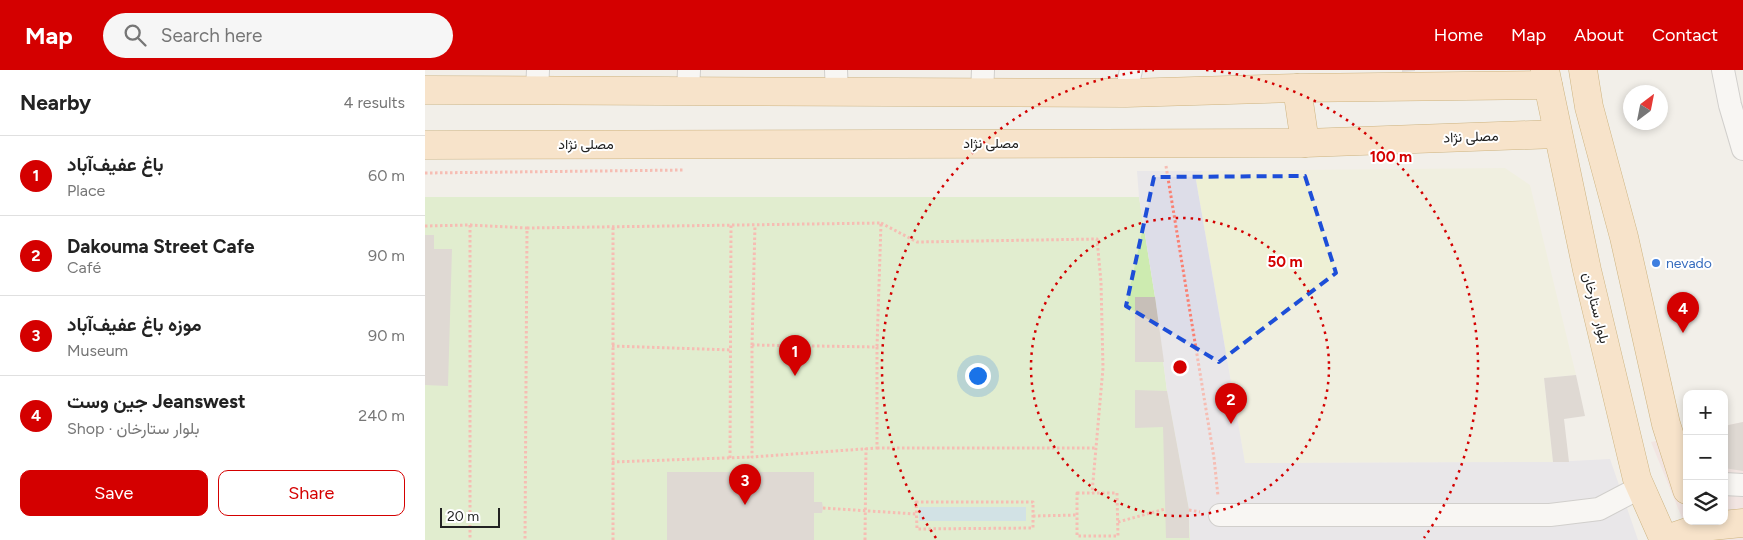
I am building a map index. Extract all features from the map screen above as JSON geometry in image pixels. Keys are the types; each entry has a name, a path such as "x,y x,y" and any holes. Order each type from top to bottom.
{"main road":[{"path":"1583,70 1589,107 1623,238 1666,424 1684,480"},
{"path":"425,90 538,80 1129,81 1297,88 1546,78"},
{"name":"بلوار ستارخان","path":"1546,78 1587,270 1637,479 1664,540"},
{"path":"1297,88 1305,143"},
{"name":"مصلی نژاد","path":"425,145 1305,143 1557,134"},
{"path":"1664,540 1729,523 1743,523"}],"street":[{"path":"1723,70 1730,104 1743,149"},
{"path":"1728,484 1743,485"},
{"path":"1220,515 1550,515 1599,509 1641,487"}],"path":[{"path":"1165,142 1166,171 1214,458 1220,515"},
{"path":"877,448 877,347 881,223"},
{"path":"425,226 470,225 527,228 881,223 917,242 1097,239 1101,282 1103,368 1092,493"},
{"path":"470,225 470,540"},
{"path":"730,458 731,225"},
{"path":"752,457 755,225"},
{"path":"613,227 613,540"},
{"path":"525,540 527,228"},
{"path":"752,345 877,347"},
{"path":"612,346 731,350"},
{"path":"612,462 752,457 866,448 1096,448"},
{"path":"865,540 866,448"},
{"path":"1077,493 1117,493 1118,536 1108,538 1077,536 1077,515 1077,493"},
{"path":"916,502 1033,502 1033,528 917,529 916,514 916,502"},
{"path":"823,508 916,514"},
{"path":"1118,522 1165,509"},
{"path":"1033,516 1077,515"}],"highlighted area":[{"path":"1305,176 1336,273 1219,362 1126,306 1154,177"}],"shaded area":[{"path":"1137,171 1202,171 1196,180 1245,463 1553,462 1610,459 1638,540 1190,540 1189,510 1167,391 1155,297 1139,197"},
{"path":"1743,422 1743,540 1691,540 1685,525 1728,525 1728,425"},
{"path":"1683,436 1683,520 1651,442"}],"green space":[{"path":"1505,168 1530,185 1576,375 1544,378 1553,462 1245,463 1196,180 1202,171"},
{"path":"425,197 1139,197 1155,297 1167,391 1189,510 1190,540 425,540"}],"water":[{"path":"919,507 1026,507 1026,521 919,521"}],"building":[{"path":"1402,70 1415,70 1415,71 1402,72"},
{"path":"425,235 434,235 434,249 452,249 448,386 425,385"},
{"path":"1135,297 1155,297 1164,362 1135,362"},
{"path":"1576,375 1585,416 1564,419 1569,462 1553,462 1544,378"},
{"path":"1135,390 1167,391 1189,510 1189,538 1166,538 1163,427 1135,428"},
{"path":"1743,422 1743,471 1728,469 1728,425"},
{"path":"667,472 814,472 814,502 822,502 823,508 822,513 814,513 814,540 667,540"}],"place":[{"name":"nevado","path":"1656,263"},
{"name":"جین وست Jeanswest","path":"1683,333"},
{"name":"باغ عفیف‌آباد","path":"795,376"},
{"name":"Dakouma Street Cafe","path":"1231,424"},
{"name":"موزه باغ عفیف‌آباد","path":"745,505"}]}
